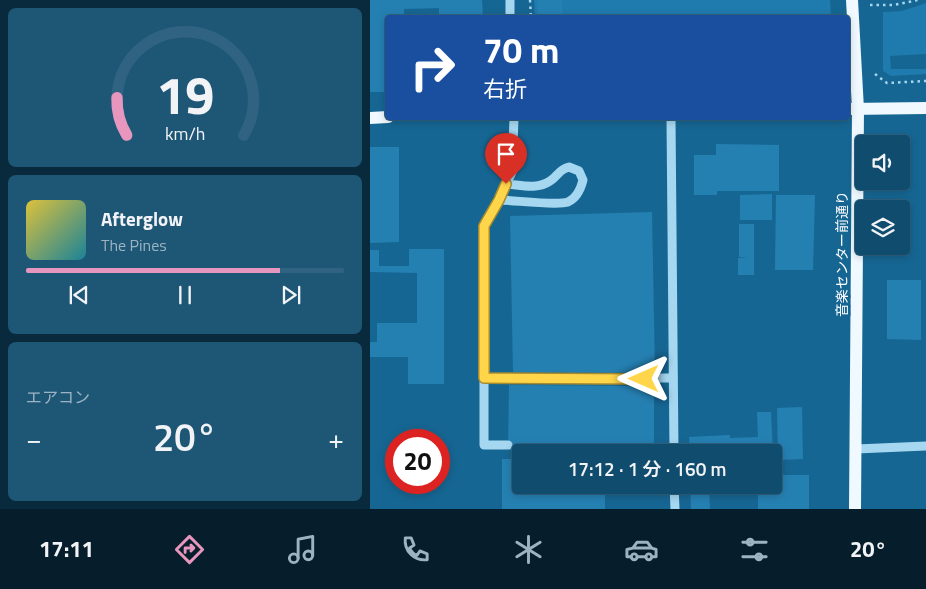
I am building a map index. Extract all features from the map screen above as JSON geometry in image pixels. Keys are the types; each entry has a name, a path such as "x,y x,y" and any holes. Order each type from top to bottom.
{"main road":[{"name":"音楽センター前通り","path":"852,0 855,509"},
{"path":"853,109 926,108"},
{"path":"370,118 385,118"}],"street":[{"path":"510,0 510,15"},
{"path":"508,445 484,445 484,226 512,172 514,120"},
{"path":"672,120 674,444"},
{"path":"499,200 568,202 580,191 584,180 579,171 570,167 560,170 551,180 538,186 506,184"},
{"path":"484,378 673,378"},
{"path":"856,450 926,446"},
{"path":"674,494 675,509"}],"path":[{"path":"530,0 531,15"},
{"path":"870,5 894,6 918,0"},
{"path":"875,74 887,83 926,81"}],"shaded area":[{"path":"534,0 830,0 831,15 535,15"},
{"path":"926,3 926,54 890,56 891,69 926,69 926,74 891,76 883,71 883,12 902,11"}],"building":[{"path":"370,0 482,0 483,15 439,15 439,8 404,9 404,15 385,15 385,92 370,92"},
{"path":"537,0 562,0 563,15 538,15"},
{"path":"716,144 779,145 779,191 717,191 717,195 694,195 694,155 716,155"},
{"path":"370,147 399,147 399,242 370,243"},
{"path":"772,194 772,220 740,220 740,195"},
{"path":"776,195 815,195 813,270 775,270"},
{"path":"652,212 655,373 513,372 510,216"},
{"path":"739,224 754,224 754,275 738,275 738,258 748,257 739,257"},
{"path":"409,249 444,249 444,384 408,384 408,357 370,357 370,342 377,342 377,323 417,323 417,273 370,272 370,250 379,250 379,266 409,266"},
{"path":"887,280 921,280 921,340 887,339"},
{"path":"509,385 654,386 654,444 512,444 512,450 508,450"},
{"path":"802,407 803,459 782,460 782,444 778,444 777,408"},
{"path":"757,412 771,412 773,444 689,444 689,437 730,435 730,438 758,437"},
{"path":"502,459 512,459 512,494 605,494 605,509 502,509"},
{"path":"782,475 809,475 809,509 758,509 758,494 782,494"},
{"path":"690,494 709,494 710,509 691,509"}],"route":[{"path":"506,184 484,226 484,378 644,379"}]}
